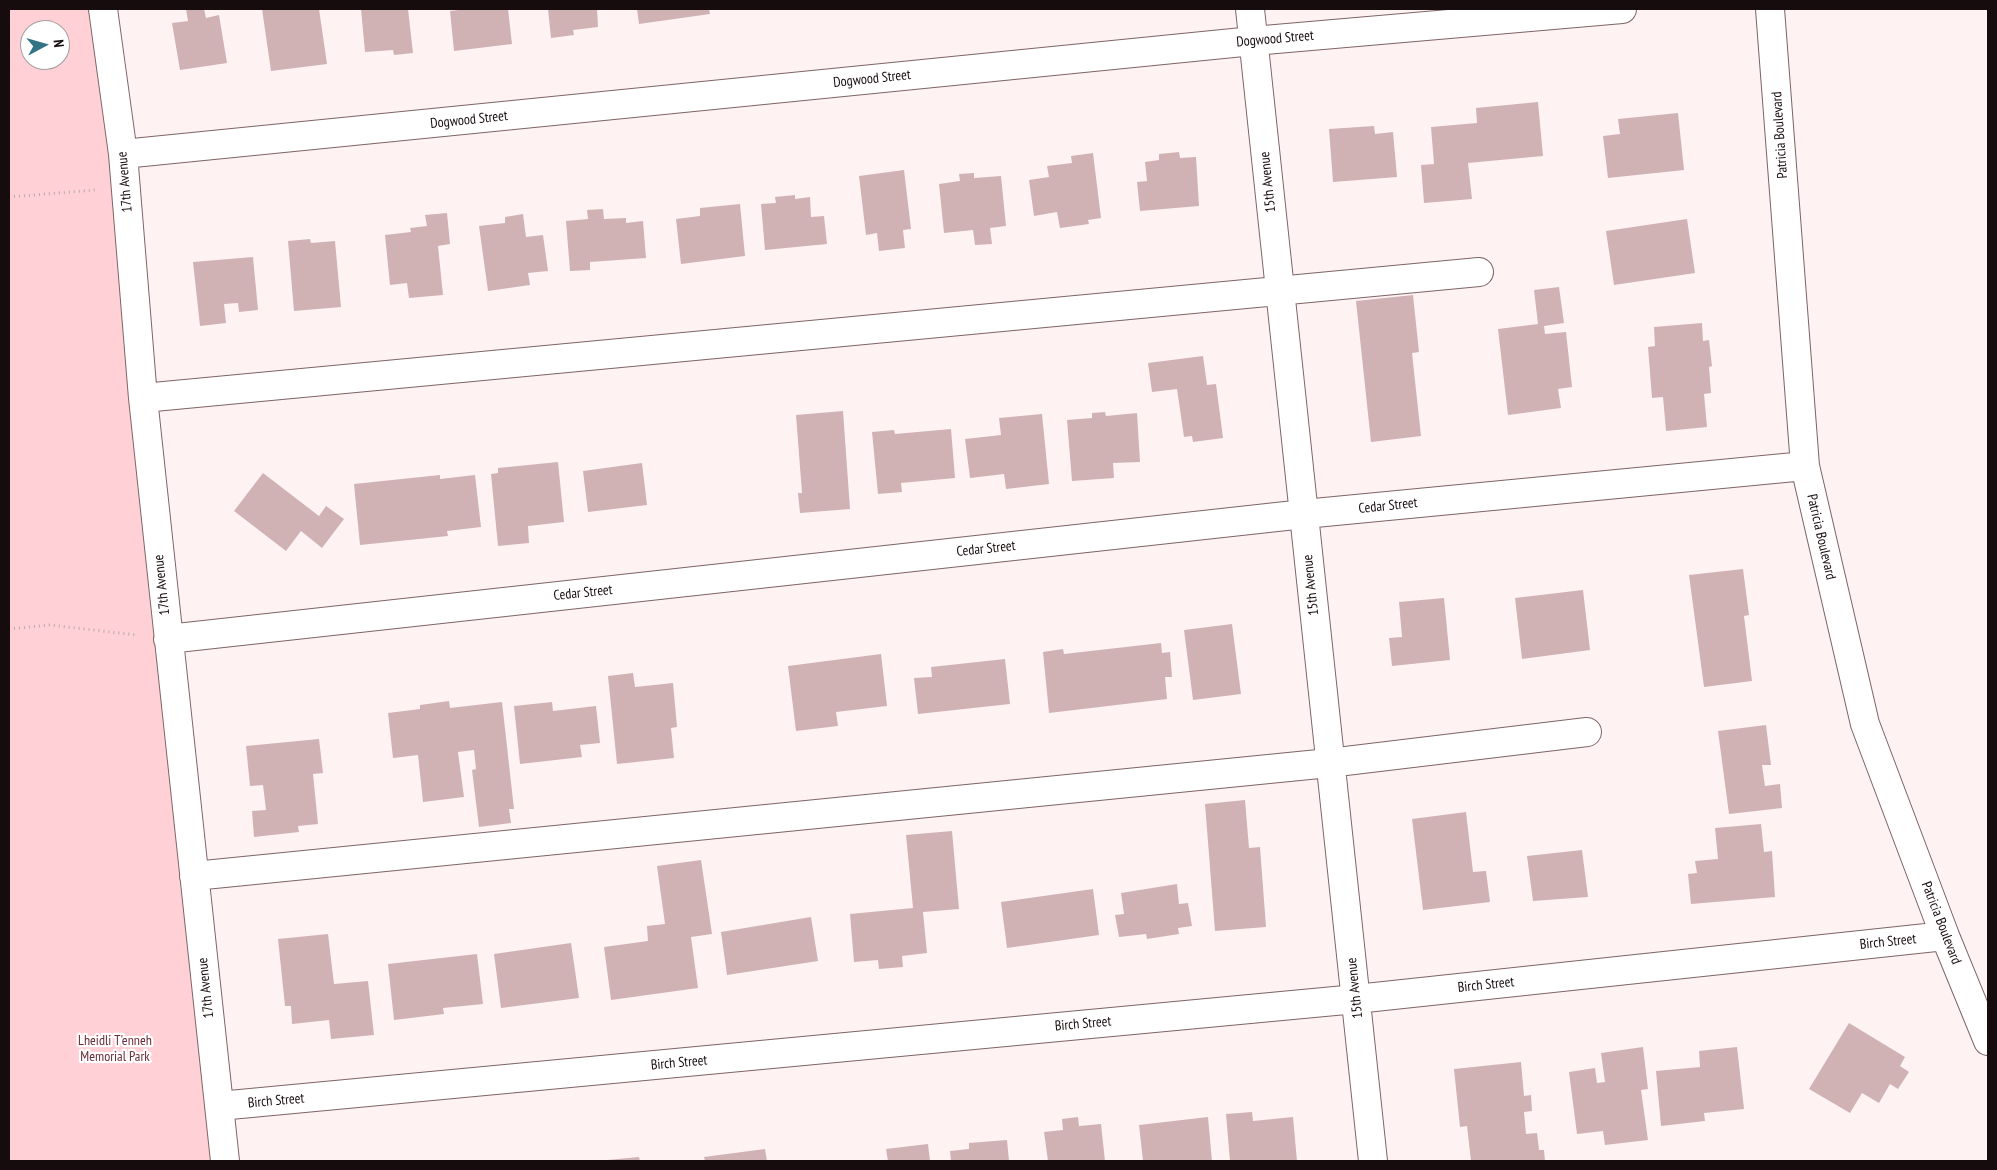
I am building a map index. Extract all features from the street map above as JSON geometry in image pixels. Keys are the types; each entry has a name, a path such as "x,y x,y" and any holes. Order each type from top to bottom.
{"street":[{"name":"17th Avenue","path":"103,9 123,154 143,398 225,1161"},
{"name":"15th Avenue","path":"1250,9 1373,1161"},
{"name":"Dogwood Street","path":"123,154 1253,41 1622,9"},
{"name":"Patricia Boulevard","path":"1770,9 1805,466 1865,724 1945,936 1988,1041"},
{"path":"143,398 1479,272"},
{"name":"Cedar Street","path":"168,639 1304,514 1805,466"},
{"path":"194,876 1329,763 1586,732"},
{"name":"Birch Street","path":"219,1106 1356,998 1945,936"}],"path":[{"path":"9,197 126,187"},
{"path":"9,629 50,625 168,639"}],"green space":[{"name":"Lheidli T'enneh Memorial Park","path":"9,9 92,9 236,1161 9,1161"}],"building":[{"path":"186,9 204,9 206,18 219,15 227,63 180,70 172,23 188,21"},
{"path":"262,9 319,9 327,64 271,71"},
{"path":"361,9 408,9 413,53 394,55 393,50 365,52"},
{"path":"508,9 512,44 454,51 450,11"},
{"path":"548,9 597,9 598,27 573,30 574,35 551,38"},
{"path":"637,9 709,9 710,14 639,24"},
{"path":"1538,102 1543,156 1468,163 1472,199 1424,203 1421,165 1434,164 1431,127 1477,123 1476,108"},
{"path":"1678,113 1684,170 1608,178 1603,136 1620,134 1618,119"},
{"path":"1374,126 1375,134 1393,132 1397,177 1333,182 1329,129"},
{"path":"1179,152 1180,158 1196,157 1199,206 1140,211 1137,182 1147,181 1145,162 1159,160 1159,154"},
{"path":"1093,153 1101,218 1088,220 1089,224 1060,228 1057,212 1034,216 1029,180 1049,177 1047,166 1072,163 1071,156"},
{"path":"904,170 911,229 903,230 905,248 879,251 877,233 866,235 859,176"},
{"path":"974,173 974,178 1001,176 1006,226 990,228 992,244 975,245 973,230 944,233 939,184 960,181 959,174"},
{"path":"795,195 795,199 810,197 811,217 824,216 827,244 765,250 761,204 776,203 775,197"},
{"path":"740,204 745,256 681,264 676,219 700,216 700,208"},
{"path":"603,209 604,219 626,218 626,223 643,221 646,258 590,262 590,270 570,271 566,221 588,219 587,210"},
{"path":"447,213 450,244 438,246 443,295 409,298 407,283 390,285 385,235 411,232 410,228 427,226 425,215"},
{"path":"523,214 526,237 543,235 548,271 528,273 530,285 488,291 479,226 505,223 505,217"},
{"path":"1687,219 1695,273 1614,285 1606,231"},
{"path":"310,239 311,243 335,241 341,307 294,311 288,241"},
{"path":"253,257 258,310 239,312 238,303 224,304 226,323 200,326 193,262"},
{"path":"1559,287 1564,323 1544,326 1545,334 1566,332 1572,387 1558,389 1561,408 1508,415 1498,329 1538,324 1534,290"},
{"path":"1413,295 1419,352 1412,353 1421,436 1371,442 1356,301"},
{"path":"1702,323 1703,341 1709,340 1712,366 1709,367 1711,393 1704,394 1707,427 1666,431 1663,397 1652,398 1648,347 1655,346 1654,327"},
{"path":"1203,356 1207,385 1216,384 1223,438 1193,442 1192,436 1184,437 1177,389 1152,392 1148,363"},
{"path":"843,411 850,509 800,513 798,493 802,493 796,415"},
{"path":"1105,412 1106,416 1137,413 1140,462 1113,463 1114,478 1072,481 1067,420 1092,418 1092,413"},
{"path":"1042,414 1049,484 1006,489 1004,474 970,478 965,439 1001,435 999,418"},
{"path":"951,429 955,478 901,483 902,492 878,494 872,432 894,430 895,434"},
{"path":"558,462 564,522 528,526 529,543 498,546 491,474 498,473 498,468"},
{"path":"642,463 647,505 588,512 583,471"},
{"path":"263,473 319,516 326,506 344,519 322,548 301,531 286,551 234,511"},
{"path":"440,475 440,479 475,475 481,527 447,531 448,536 360,545 354,484"},
{"path":"1743,569 1749,615 1744,616 1752,681 1704,687 1689,575"},
{"path":"1583,590 1590,650 1522,659 1515,598"},
{"path":"1444,598 1450,660 1392,666 1389,638 1402,637 1399,602"},
{"path":"1232,624 1241,694 1193,700 1184,630"},
{"path":"1161,643 1162,653 1170,652 1172,677 1165,677 1167,699 1049,713 1043,652 1063,649 1064,654"},
{"path":"881,654 887,706 836,712 838,726 796,731 788,666"},
{"path":"1005,659 1010,704 918,714 914,678 932,677 931,667"},
{"path":"633,673 635,687 673,683 677,727 671,728 674,758 617,764 608,676"},
{"path":"449,701 450,708 502,702 514,809 509,809 511,823 479,827 472,770 476,769 474,750 458,752 464,797 423,802 418,755 393,758 388,713 420,709 420,705"},
{"path":"552,702 553,711 596,706 600,743 580,745 582,757 520,764 514,706"},
{"path":"1766,725 1771,765 1762,765 1765,786 1780,784 1782,808 1729,814 1718,731"},
{"path":"319,739 323,773 313,774 318,824 298,826 299,832 254,837 252,811 266,810 263,785 250,786 246,746"},
{"path":"1245,800 1249,848 1260,847 1266,927 1215,931 1205,804"},
{"path":"1466,812 1473,872 1486,871 1490,902 1423,910 1412,819"},
{"path":"1761,824 1764,852 1772,851 1775,897 1691,904 1688,874 1697,873 1695,861 1718,859 1715,828"},
{"path":"952,831 959,909 923,912 927,953 902,956 903,967 879,969 878,960 854,962 850,914 913,908 906,835"},
{"path":"1582,850 1588,897 1533,901 1527,856"},
{"path":"701,860 712,934 691,937 698,988 611,1000 604,947 648,941 647,926 665,924 657,866"},
{"path":"1177,884 1179,904 1188,903 1192,926 1178,928 1179,934 1147,939 1146,934 1119,937 1115,915 1124,914 1121,893"},
{"path":"1093,889 1099,935 1007,948 1001,902"},
{"path":"811,917 818,961 727,975 721,932"},
{"path":"328,934 334,984 368,981 374,1035 331,1039 329,1020 292,1024 291,1006 285,1006 278,939"},
{"path":"571,943 579,998 501,1008 494,954"},
{"path":"477,954 483,1004 443,1008 444,1014 394,1020 388,964"},
{"path":"1849,1023 1905,1057 1900,1066 1909,1072 1898,1089 1890,1084 1879,1103 1862,1093 1850,1113 1809,1089"},
{"path":"1643,1047 1648,1089 1641,1090 1648,1140 1605,1145 1603,1131 1577,1134 1569,1072 1595,1068 1597,1083 1605,1082 1601,1053"},
{"path":"1737,1047 1744,1109 1704,1113 1705,1121 1661,1126 1656,1071 1700,1067 1699,1051"},
{"path":"1521,1062 1524,1096 1531,1095 1532,1111 1524,1112 1526,1134 1537,1133 1539,1150 1544,1150 1545,1161 1471,1161 1467,1126 1460,1127 1454,1069"},
{"path":"1252,1112 1253,1121 1293,1117 1297,1161 1230,1161 1226,1114"},
{"path":"1078,1117 1079,1126 1101,1124 1105,1161 1048,1161 1044,1132 1063,1130 1062,1119"},
{"path":"1208,1117 1212,1161 1143,1161 1139,1125"},
{"path":"1007,1140 1009,1161 951,1161 950,1151 969,1149 969,1143"},
{"path":"928,1144 930,1161 888,1161 886,1149"},
{"path":"765,1149 767,1161 705,1161 704,1157"},
{"path":"639,1157 640,1161 607,1161 607,1160"}]}
